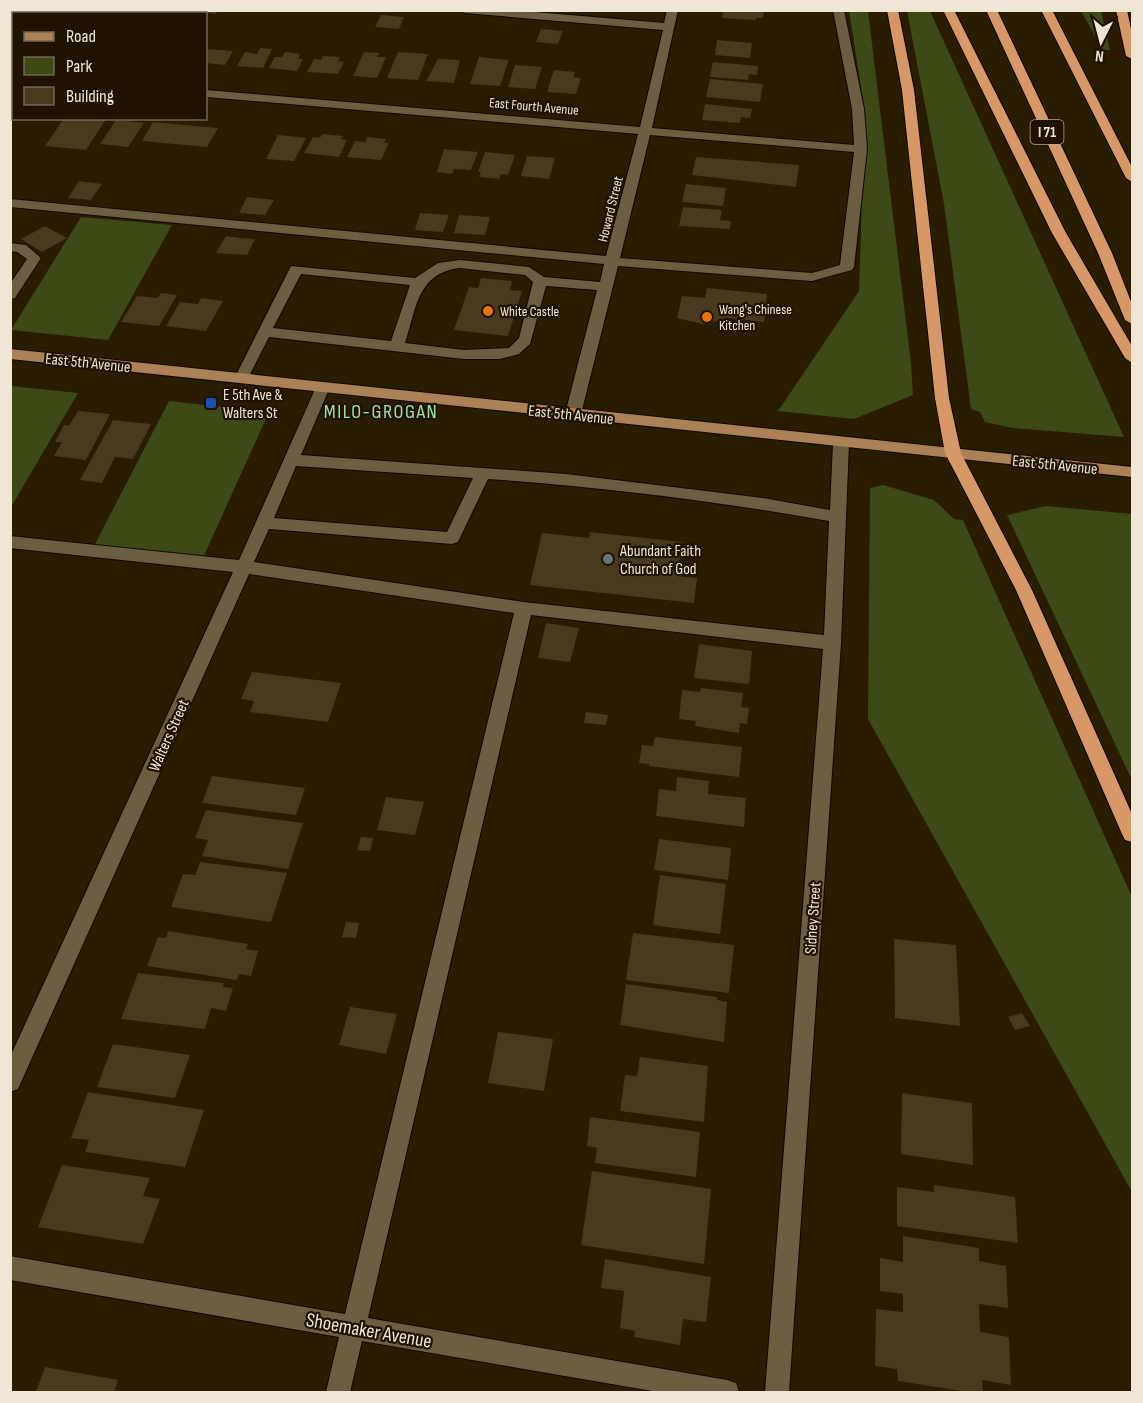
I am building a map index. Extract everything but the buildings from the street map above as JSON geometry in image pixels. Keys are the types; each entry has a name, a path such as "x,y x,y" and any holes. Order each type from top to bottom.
{"highway":[{"path":"892,10 908,90 942,398 953,453 982,505 1023,590 1132,834"},
{"path":"948,10 1059,233 1132,358"},
{"name":"I 71","path":"991,10 1105,253 1132,320"},
{"path":"1046,10 1132,178"},
{"path":"1121,10 1132,56"}],"main road":[{"name":"East 5th Avenue","path":"10,354 1132,472"}],"street":[{"path":"465,10 669,27"},
{"name":"Howard Street","path":"573,414 645,131 673,10"},
{"path":"10,203 612,261 812,277 847,267 861,149 858,109 838,10"},
{"name":"East Fourth Avenue","path":"207,94 861,149"},
{"path":"10,247 21,248 34,258 11,292"},
{"path":"242,377 296,269 418,282 443,266 460,264 529,271 540,281 605,287"},
{"path":"10,270 26,271"},
{"path":"265,332 484,356 514,351 522,344 540,281"},
{"path":"397,346 418,282"},
{"name":"Walters Street","path":"10,1082 244,567 322,387"},
{"name":"Sidney Street","path":"777,1392 832,643 841,442"},
{"path":"290,460 566,479 838,517"},
{"path":"263,523 452,538 482,474"},
{"path":"10,542 244,567 524,608 832,643"},
{"path":"338,1392 524,608"},
{"name":"Shoemaker Avenue","path":"10,1268 727,1392"}],"green space":[{"path":"849,11 868,11 913,395 854,419 778,411 859,291 865,112"},
{"path":"907,11 930,11 1124,437 1013,428 985,422 980,412 971,409 944,204"},
{"path":"1081,11 1101,11 1110,50 1103,50"},
{"path":"81,217 172,225 108,340 11,330"},
{"path":"10,386 78,393 11,507"},
{"path":"169,401 269,412 202,560 94,546"},
{"path":"883,485 934,500 954,519 963,520 1132,897 1132,1192 868,719 870,488"},
{"path":"1046,506 1132,514 1132,780 1007,515"}],"place":[{"name":"White Castle","path":"488,311"},
{"name":"Wang's Chinese Kitchen","path":"707,317"},
{"name":"E 5th Ave & Walters St","path":"211,403"},
{"name":"Abundant Faith Church of God","path":"608,559"}],"district":[{"name":"MILO-GROGAN","path":"381,411"}]}
